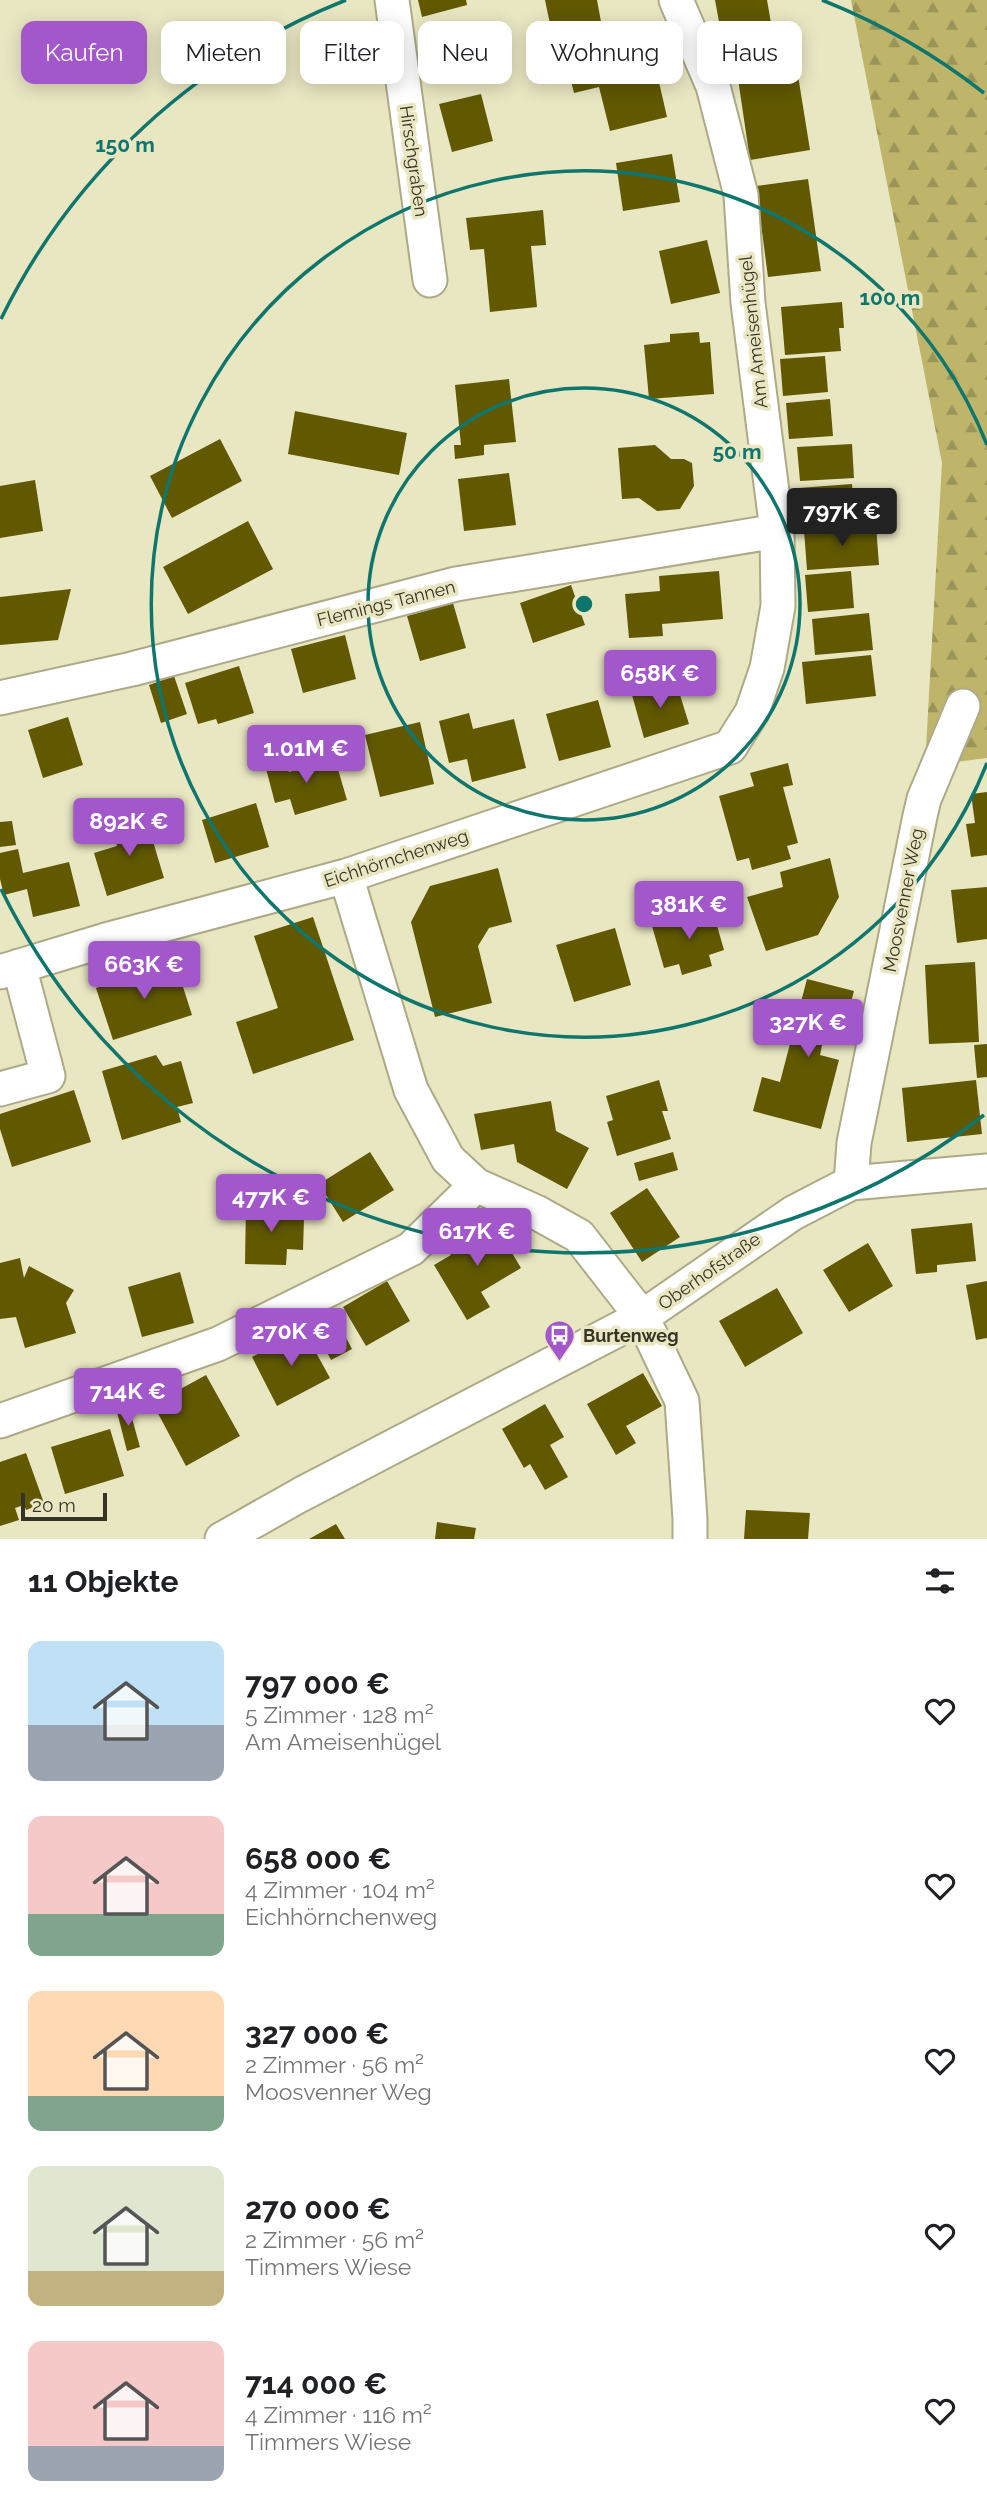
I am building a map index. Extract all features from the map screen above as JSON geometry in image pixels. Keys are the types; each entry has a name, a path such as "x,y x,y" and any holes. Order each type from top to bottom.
{"street":[{"name":"Hirschgraben","path":"392,0 430,280"},
{"name":"Am Ameisenhügel","path":"676,0 713,86 741,195 748,303 777,531 778,606 766,668 752,712"},
{"name":"Flemings Tannen","path":"0,698 132,669 456,584 777,531"},
{"name":"Moosvenner Weg","path":"851,1183 854,1143 924,799 964,706"},
{"name":"Eichhörnchenweg","path":"0,1089 48,1076 9,969 106,940 346,876 730,747 752,712"},
{"path":"346,876 411,1090 448,1159 476,1185 536,1212 579,1236 642,1317 682,1401 690,1539"},
{"name":"Oberhofstraße","path":"222,1539 300,1495 642,1317 793,1213 851,1183 987,1171"},
{"path":"0,1422 218,1344 411,1249 476,1185"}],"green space":[{"path":"851,0 987,0 987,758 925,766 942,463"}],"building":[{"path":"418,0 466,0 467,5 422,17"},
{"path":"545,0 597,0 601,21 549,21"},
{"path":"715,0 767,0 771,21 719,21"},
{"path":"572,84 659,84 667,117 610,131 599,87 574,93"},
{"path":"739,84 799,84 810,150 750,160"},
{"path":"481,94 493,141 452,152 439,104"},
{"path":"672,154 680,202 623,211 616,163"},
{"path":"808,179 821,271 768,277 756,186"},
{"path":"543,210 546,245 531,246 537,307 490,312 484,249 470,250 466,218"},
{"path":"707,240 720,293 671,304 659,251"},
{"path":"842,302 844,328 839,328 841,351 785,355 781,307"},
{"path":"699,332 700,343 710,342 714,394 649,399 644,345 670,342 670,334"},
{"path":"825,356 828,392 783,396 780,359"},
{"path":"509,379 516,442 484,445 484,455 455,459 454,445 461,445 455,385"},
{"path":"830,399 833,436 789,439 786,403"},
{"path":"295,411 407,433 399,475 288,454"},
{"path":"220,439 242,481 172,518 150,476"},
{"path":"852,444 854,478 800,481 797,447"},
{"path":"655,445 671,459 684,459 692,463 694,486 680,509 657,511 639,498 622,499 618,448"},
{"path":"509,473 516,525 464,531 458,479"},
{"path":"35,480 43,531 0,538 0,486"},
{"path":"852,484 854,523 801,526 799,488"},
{"path":"248,521 273,569 188,614 163,567"},
{"path":"876,525 879,565 807,570 804,530"},
{"path":"719,571 723,619 662,624 663,636 629,638 625,594 660,591 659,576"},
{"path":"851,571 854,608 808,612 805,575"},
{"path":"571,585 585,625 533,643 520,603"},
{"path":"71,589 58,640 0,645 0,597"},
{"path":"453,603 466,648 420,661 407,616"},
{"path":"869,613 873,650 815,655 812,619"},
{"path":"345,635 356,679 303,693 291,649"},
{"path":"871,655 876,696 806,704 802,662"},
{"path":"239,666 254,713 218,724 216,719 198,724 185,683"},
{"path":"174,676 187,714 161,723 149,685"},
{"path":"676,682 689,724 644,738 632,695"},
{"path":"598,700 611,747 559,761 546,714"},
{"path":"469,713 473,729 514,719 526,768 472,782 467,759 449,763 439,721"},
{"path":"68,717 83,765 43,778 28,730"},
{"path":"420,722 434,784 380,797 365,735"},
{"path":"284,756 289,772 335,759 347,800 295,815 290,799 275,803 264,761"},
{"path":"788,763 793,785 783,787 798,843 787,846 791,859 752,870 749,858 737,861 719,796 754,786 750,773"},
{"path":"987,792 987,855 971,857 966,824 975,823 971,794"},
{"path":"256,803 269,847 215,863 202,820"},
{"path":"145,815 164,878 107,896 94,853 117,846 111,825"},
{"path":"12,821 16,845 0,847 0,822"},
{"path":"18,849 23,873 69,862 80,906 33,917 27,889 4,895 0,879 0,853"},
{"path":"830,858 839,897 818,935 766,951 747,897 783,887 780,872"},
{"path":"498,868 512,922 489,928 478,946 492,1003 435,1017 411,922 430,886"},
{"path":"987,887 987,939 957,943 951,890"},
{"path":"712,908 724,950 709,955 712,966 682,975 679,964 664,968 652,926"},
{"path":"313,917 354,1040 253,1074 236,1022 278,1008 254,936"},
{"path":"615,928 631,985 574,1002 556,945"},
{"path":"175,962 192,1015 113,1040 96,988"},
{"path":"975,962 979,1042 929,1044 925,965"},
{"path":"807,979 854,991 841,1040 824,1036 820,1055 839,1060 821,1129 753,1111 762,1077 780,1082"},
{"path":"987,1044 987,1077 977,1078 974,1045"},
{"path":"156,1055 163,1066 181,1061 193,1103 177,1107 181,1122 122,1140 102,1071"},
{"path":"659,1080 668,1111 662,1111 671,1139 617,1156 607,1122 613,1120 606,1096"},
{"path":"976,1080 982,1134 907,1142 902,1088"},
{"path":"74,1090 91,1142 12,1167 0,1129 0,1114"},
{"path":"551,1101 556,1131 589,1148 567,1189 517,1162 514,1144 481,1150 474,1114"},
{"path":"370,1152 394,1190 343,1222 319,1184"},
{"path":"673,1152 678,1170 639,1181 634,1163"},
{"path":"647,1188 680,1237 642,1262 610,1213"},
{"path":"246,1204 290,1205 289,1218 304,1218 303,1250 287,1249 286,1265 245,1264"},
{"path":"493,1221 521,1268 481,1292 490,1307 467,1320 434,1265 451,1255 447,1248"},
{"path":"972,1223 976,1261 937,1265 937,1272 916,1274 911,1229"},
{"path":"868,1243 893,1286 849,1312 823,1270"},
{"path":"20,1258 24,1278 29,1266 74,1290 66,1303 76,1333 25,1348 16,1317 0,1319 0,1263"},
{"path":"180,1272 194,1323 142,1337 128,1287"},
{"path":"387,1281 410,1321 366,1346 343,1307"},
{"path":"987,1281 987,1338 976,1340 966,1285"},
{"path":"777,1288 803,1333 745,1367 719,1321"},
{"path":"333,1313 352,1349 331,1360 312,1324"},
{"path":"303,1329 330,1378 277,1406 252,1357"},
{"path":"643,1373 662,1406 626,1426 636,1443 616,1455 587,1404"},
{"path":"206,1375 240,1436 186,1466 153,1404"},
{"path":"128,1404 140,1447 127,1451 116,1408"},
{"path":"545,1404 564,1437 550,1445 568,1477 545,1490 530,1464 524,1468 502,1429"},
{"path":"110,1429 124,1476 65,1494 51,1447"},
{"path":"26,1453 44,1503 26,1510 24,1505 15,1508 19,1520 0,1526 0,1462"},
{"path":"746,1510 810,1513 808,1539 744,1539"},
{"path":"437,1522 476,1528 474,1539 435,1539"},
{"path":"336,1524 345,1539 309,1539"}],"place":[{"name":"Burtenweg","path":"560,1362"}]}
